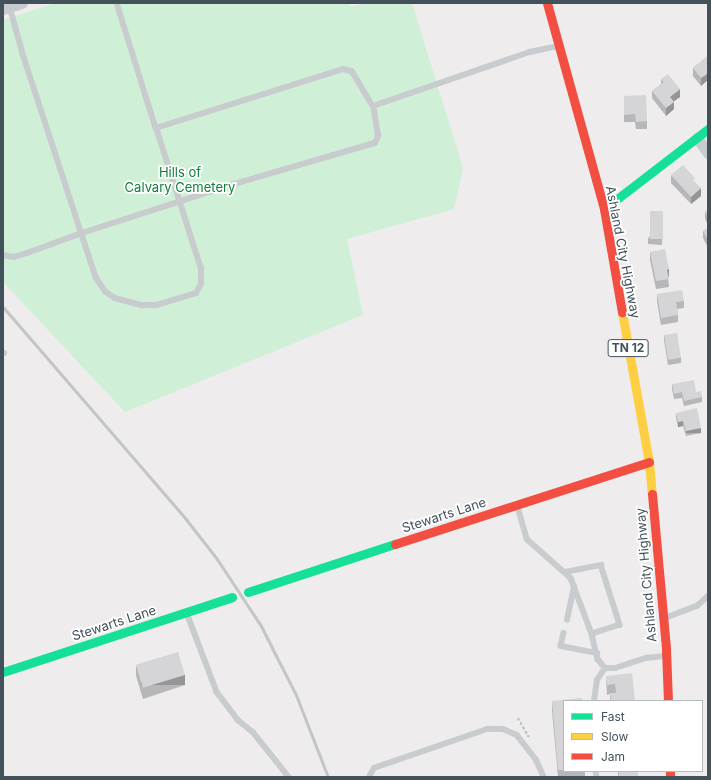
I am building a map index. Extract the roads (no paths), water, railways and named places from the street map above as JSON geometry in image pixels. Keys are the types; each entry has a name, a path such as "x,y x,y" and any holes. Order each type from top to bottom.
{"street":[{"path":"7,8 22,3"},
{"name":"Ashland City Highway","path":"547,3 560,45 604,210 649,462 664,619 668,700"},
{"path":"604,210 708,129"},
{"path":"697,138 708,153"},
{"name":"Stewarts Lane","path":"248,592 649,462"},
{"name":"Stewarts Lane","path":"3,672 232,597"}],"lane":[{"path":"7,8 96,277 105,291 115,298 142,305 157,305 196,293 200,284 201,269 117,3"},
{"path":"372,106 530,52 560,45"},
{"path":"3,255 14,256 27,253 82,233 231,185 375,143 378,136 372,106 352,71 343,69 156,128"},
{"path":"518,505 527,539 571,578 592,634 597,653 605,668"},
{"path":"565,572 601,565 620,625 592,634"},
{"path":"567,620 574,586"},
{"path":"664,619 698,606 708,596"},
{"path":"187,612 217,692 238,720 253,732 289,777"},
{"path":"564,633 561,646 597,653"},
{"path":"605,668 615,668 646,658 666,656"},
{"path":"594,700 597,680 605,668"},
{"path":"370,777 374,768 487,729 503,729 517,734 536,759 544,777"}],"railway":[{"path":"3,307 185,518 217,559 261,626 296,695 328,777"}],"park label":[{"name":"Hills of Calvary Cemetery","path":"180,180"}]}
